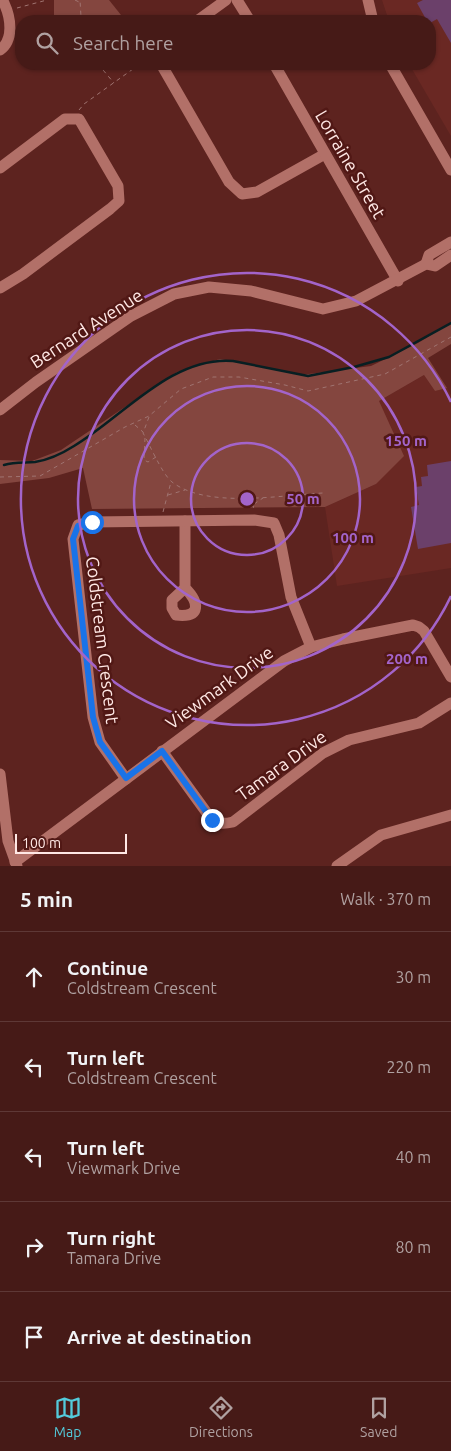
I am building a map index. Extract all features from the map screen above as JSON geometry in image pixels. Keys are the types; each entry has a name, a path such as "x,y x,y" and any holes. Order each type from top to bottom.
{"street":[{"path":"205,15 226,0"},
{"path":"237,0 246,15"},
{"path":"368,0 372,15"},
{"path":"0,50 8,44 10,36 5,4"},
{"path":"164,70 229,182 242,194 257,192 325,154"},
{"name":"Lorraine Street","path":"277,70 398,280"},
{"path":"393,70 451,170"},
{"path":"0,168 65,119 79,119 118,186 119,201 23,274 0,288"},
{"name":"Bernard Avenue","path":"0,410 36,382 131,316 174,294 210,287 251,291 323,308 356,301 398,280 426,264 429,255 451,242"},
{"name":"Bernard Avenue","path":"426,264 435,266 451,255"},
{"name":"Coldstream Crescent","path":"126,778 100,742 93,717 73,539 75,529 84,523 254,520 274,523 277,529 291,597 311,647"},
{"path":"185,521 185,588"},
{"name":"Viewmark Drive","path":"16,864 126,778 284,661 311,647 398,628 419,627 424,631 451,677"},
{"name":"Tamara Drive","path":"162,751 212,820 218,824 233,822 323,753 338,744 418,722 451,703"},
{"path":"0,774 8,841 16,864"},
{"path":"342,865 381,835 451,815"}],"path":[{"path":"5,4 47,0"},
{"path":"75,0 80,1 81,15"},
{"path":"103,70 114,84"},
{"path":"72,118 84,104 132,70"},
{"path":"0,477 40,476 125,427 149,416 181,389 213,377 239,377 285,384 308,391 384,374 451,337"},
{"path":"143,433 149,416"},
{"path":"134,424 145,436 171,481 186,490 208,496 246,497 323,493"},
{"path":"145,436 144,460 148,462 156,456"},
{"path":"161,521 171,481"},
{"path":"167,496 186,490"},
{"path":"254,505 264,496"},
{"path":"246,497 254,505 254,520"}],"shaded area":[{"path":"54,0 109,0 121,15 54,15"},
{"path":"382,0 451,0 451,136 412,70 436,70 436,15 387,15"},
{"path":"451,323 451,344 428,358 447,388 435,391 424,375 379,401 404,456 376,484 325,507 92,509 83,468 49,478 0,484 0,460 32,461 61,450 177,372 220,359 301,375 371,366 418,343"},
{"path":"424,375 435,391 447,388 451,395 451,568 337,586 325,507 376,484 379,401"}],"building":[{"path":"423,0 451,0 451,43 436,20 436,15 424,15 417,3"},
{"path":"451,461 451,543 418,549 411,507 419,505 416,487 422,486 421,477 428,476 427,465"}],"waterway":[{"path":"4,465 40,461 65,451 92,434 168,378 189,368 210,362 233,361 308,376 354,367 389,357 451,323"}],"route":[{"path":"92,522 78,526 75,529 73,539 93,717 100,742 126,778 162,751 212,820"}]}
